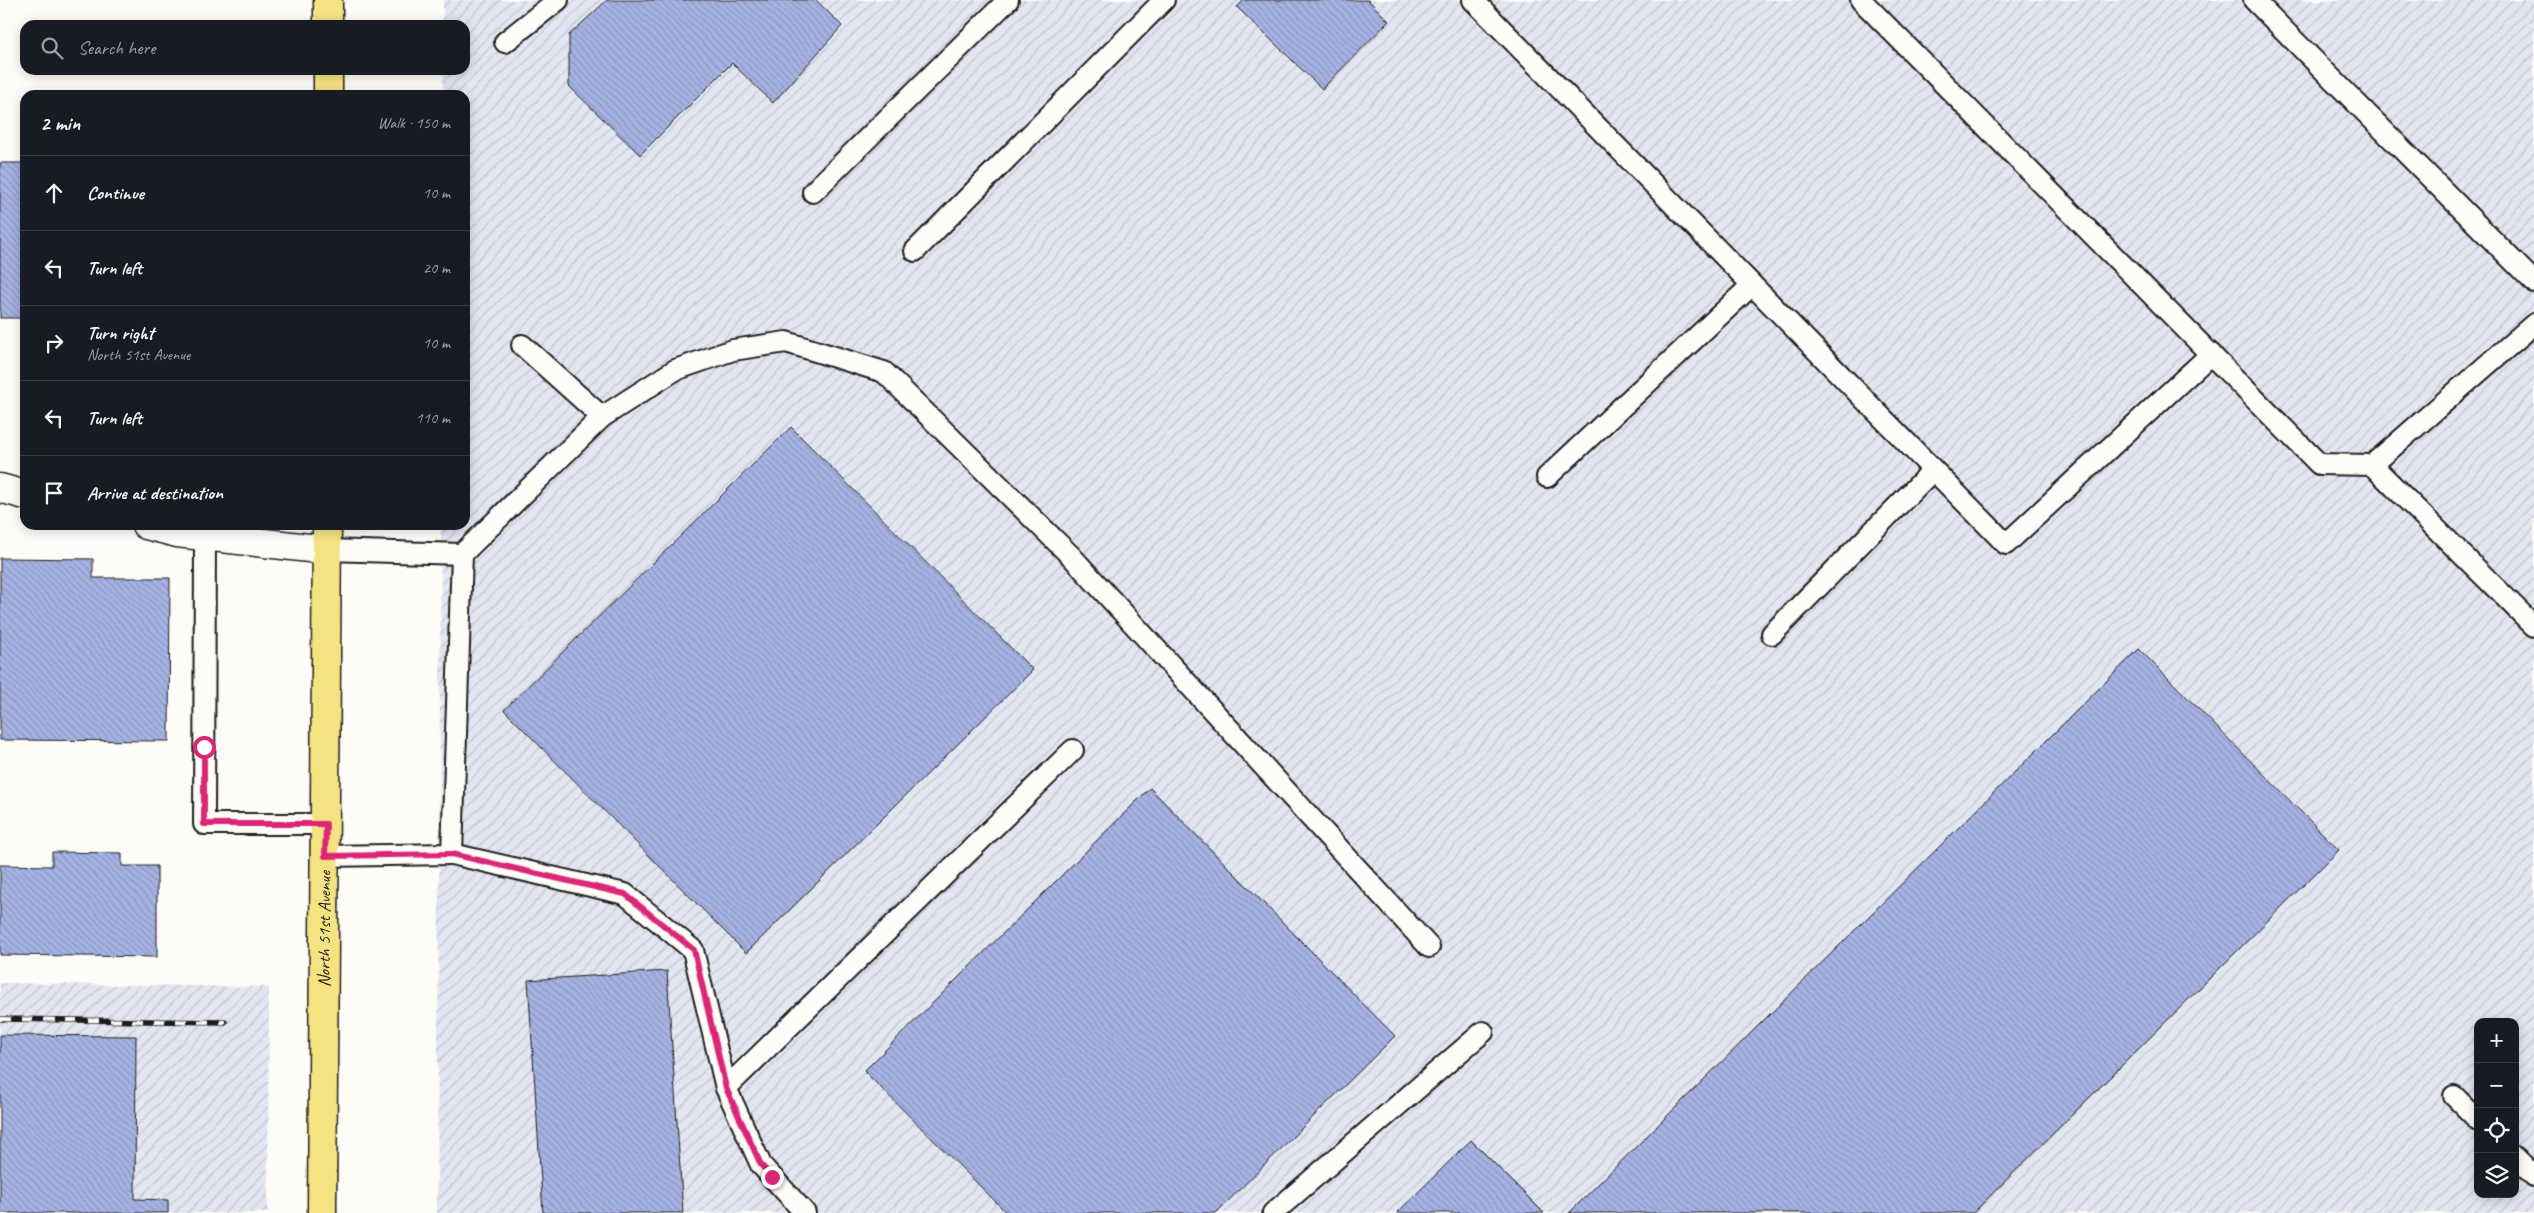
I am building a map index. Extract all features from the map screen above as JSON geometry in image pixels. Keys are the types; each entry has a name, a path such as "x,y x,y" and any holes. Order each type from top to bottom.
{"main road":[{"path":"328,0 328,20"},
{"path":"328,75 328,90"},
{"name":"North 51st Avenue","path":"322,1213 327,537"}],"street":[{"path":"0,488 20,494"},
{"path":"168,530 205,536 327,537"}],"lane":[{"path":"506,42 558,0"},
{"path":"813,192 1008,0"},
{"path":"914,251 1164,0"},
{"path":"1473,0 2006,544 2211,354"},
{"path":"1861,0 2319,464 2372,464 2534,324"},
{"path":"2254,0 2534,282"},
{"path":"1547,477 1752,284"},
{"path":"452,854 462,554 602,418 675,370 733,350 786,342 884,372 1072,557 1428,946"},
{"path":"522,345 602,418"},
{"path":"2372,464 2534,626"},
{"path":"1772,634 1934,470"},
{"path":"205,536 204,824 326,824"},
{"path":"327,537 462,554"},
{"path":"726,1088 1073,750"},
{"path":"325,856 452,854 625,894 694,950 726,1088 761,1165 804,1213"},
{"path":"1273,1213 1483,1032"},
{"path":"2454,1096 2474,1116"},
{"path":"2519,1162 2534,1176"}],"shaded area":[{"path":"443,0 2534,0 2534,1213 437,1213 441,530 470,530 470,90 443,90 443,75 470,75 470,20 443,20"},
{"path":"0,983 269,987 268,1213 0,1213"}],"building":[{"path":"607,0 816,0 842,26 773,103 732,63 640,155 569,86 569,35"},
{"path":"1244,0 1368,0 1389,21 1322,89 1237,7"},
{"path":"0,163 20,163 20,318 0,318"},
{"path":"791,427 1033,670 746,953 504,710"},
{"path":"0,558 93,559 93,578 170,578 169,741 0,740"},
{"path":"2139,649 2339,850 1973,1213 1569,1213"},
{"path":"1150,788 1395,1036 1216,1213 1007,1213 864,1071"},
{"path":"52,852 122,853 122,866 157,866 157,957 0,955 0,865 52,866"},
{"path":"667,971 683,1213 543,1213 528,980"},
{"path":"0,1035 136,1036 135,1199 168,1200 168,1213 0,1213"},
{"path":"1471,1140 1544,1213 1397,1213"}],"railway":[{"path":"0,1019 225,1022"}],"route":[{"path":"204,747 204,824 326,824 325,856 452,854 625,894 694,950 726,1088 761,1165 772,1177"}]}
